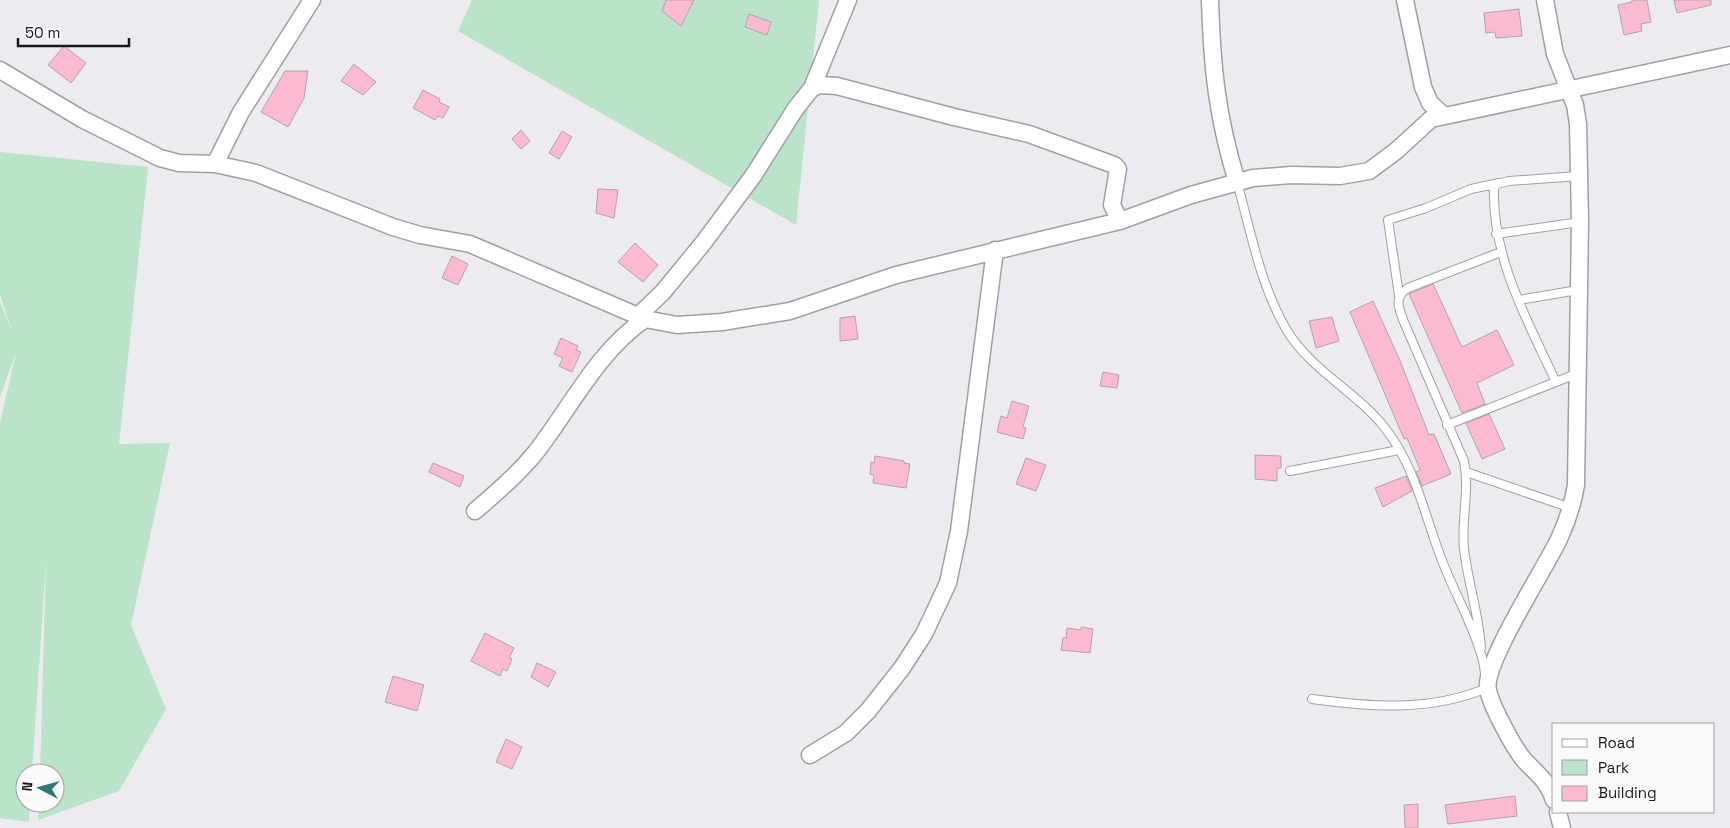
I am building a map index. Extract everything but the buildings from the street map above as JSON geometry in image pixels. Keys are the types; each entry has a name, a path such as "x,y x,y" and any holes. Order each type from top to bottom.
{"street":[{"path":"215,164 241,112 312,0"},
{"path":"475,511 503,487 535,453 605,353 642,317 663,292 704,242 753,176 796,108 812,88 848,0"},
{"path":"1210,0 1213,76 1220,121 1237,182"},
{"path":"1405,0 1423,87 1430,103 1443,115"},
{"path":"1545,0 1555,54 1575,105 1578,124 1580,222 1576,374 1576,485 1571,508 1560,538 1501,645 1489,674 1487,688 1516,748 1525,761 1540,774 1552,796"},
{"path":"0,70 82,119 160,158 179,163 215,164 256,174 393,227 420,235 470,244 642,317 677,325 758,318 790,311 896,275 1120,221 1191,195 1253,178 1291,175 1340,176 1369,171 1396,151 1424,124 1443,115 1730,55"},
{"path":"812,88 820,85 855,90 954,117 1028,134 1114,164 1118,169 1112,205 1120,221"},
{"path":"810,755 846,733 868,711 897,675 924,634 948,583 959,531 995,250"},
{"path":"1558,813 1562,828"}],"lane":[{"path":"1312,699 1359,705 1412,707 1461,697 1487,688 1477,614 1464,549 1463,517 1466,472 1461,454 1447,425 1399,308 1399,295 1388,220 1426,208 1471,190 1499,183 1578,176"},
{"path":"1237,182 1263,280 1286,328 1308,357 1366,405 1386,429 1399,450 1424,508 1442,562 1482,655"},
{"path":"1499,183 1494,188 1496,234 1501,252 1518,300 1556,382"},
{"path":"1496,234 1580,222"},
{"path":"1399,295 1408,288 1501,252"},
{"path":"1518,300 1578,290"},
{"path":"1447,425 1576,374"},
{"path":"1290,471 1399,450"},
{"path":"1466,472 1571,508"}],"green space":[{"path":"472,0 819,0 796,225 458,31"},
{"path":"0,152 148,167 119,444 170,443 131,625 166,709 119,791 65,810 65,763 40,763 46,562 33,763 15,763 15,813 29,813 29,822 0,818 0,423 16,353 0,397 0,302 12,331 0,295"},
{"path":"38,813 58,813 38,820"}]}
